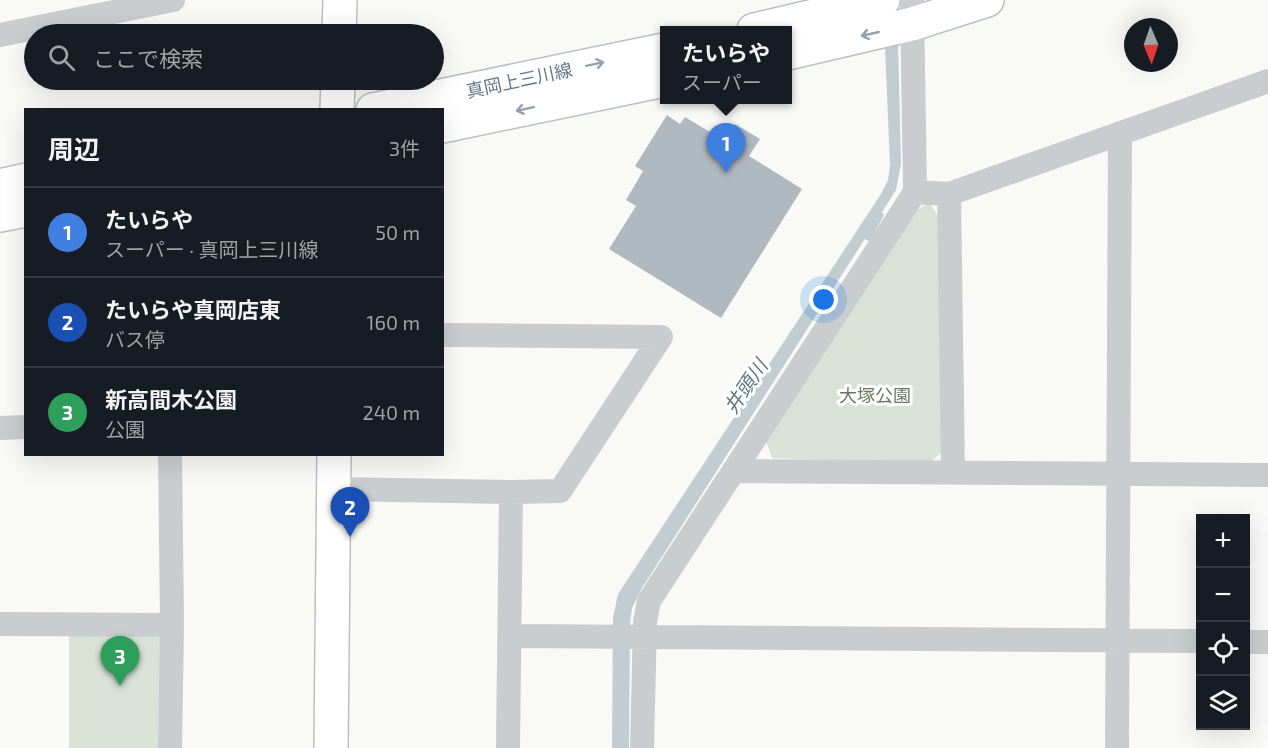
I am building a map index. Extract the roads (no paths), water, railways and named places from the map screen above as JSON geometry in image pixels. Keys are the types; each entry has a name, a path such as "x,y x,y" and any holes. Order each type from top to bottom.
{"main road":[{"path":"339,24 340,0"},
{"path":"771,26 883,0"},
{"path":"792,52 912,12 987,0"},
{"name":"真岡上三川線","path":"383,108 660,51"},
{"name":"真岡上三川線","path":"444,126 660,81"},
{"path":"337,108 338,90"},
{"path":"0,186 24,180"},
{"path":"0,215 24,210"},
{"path":"331,748 334,456"}],"street":[{"path":"54,24 173,0"},
{"path":"642,748 644,637 649,602 915,192 912,12"},
{"path":"0,35 24,30"},
{"path":"915,192 949,194 1268,81"},
{"path":"1117,748 1120,134"},
{"path":"949,194 953,472"},
{"path":"334,489 560,491 661,337 444,335"},
{"path":"0,428 24,427"},
{"path":"170,456 172,625 170,748"},
{"path":"736,471 1268,475"},
{"path":"508,748 510,492"},
{"path":"0,624 172,625"},
{"path":"510,636 1196,641"},
{"path":"1250,642 1268,642"}],"waterway":[{"name":"井頭川","path":"868,237 880,215"}],"place":[{"name":"たいらや","path":"726,173"},
{"name":"たいらや真岡店東","path":"350,537"},
{"name":"新高間木公園","path":"120,686"}],"park label":[{"name":"大塚公園","path":"875,395"}]}
